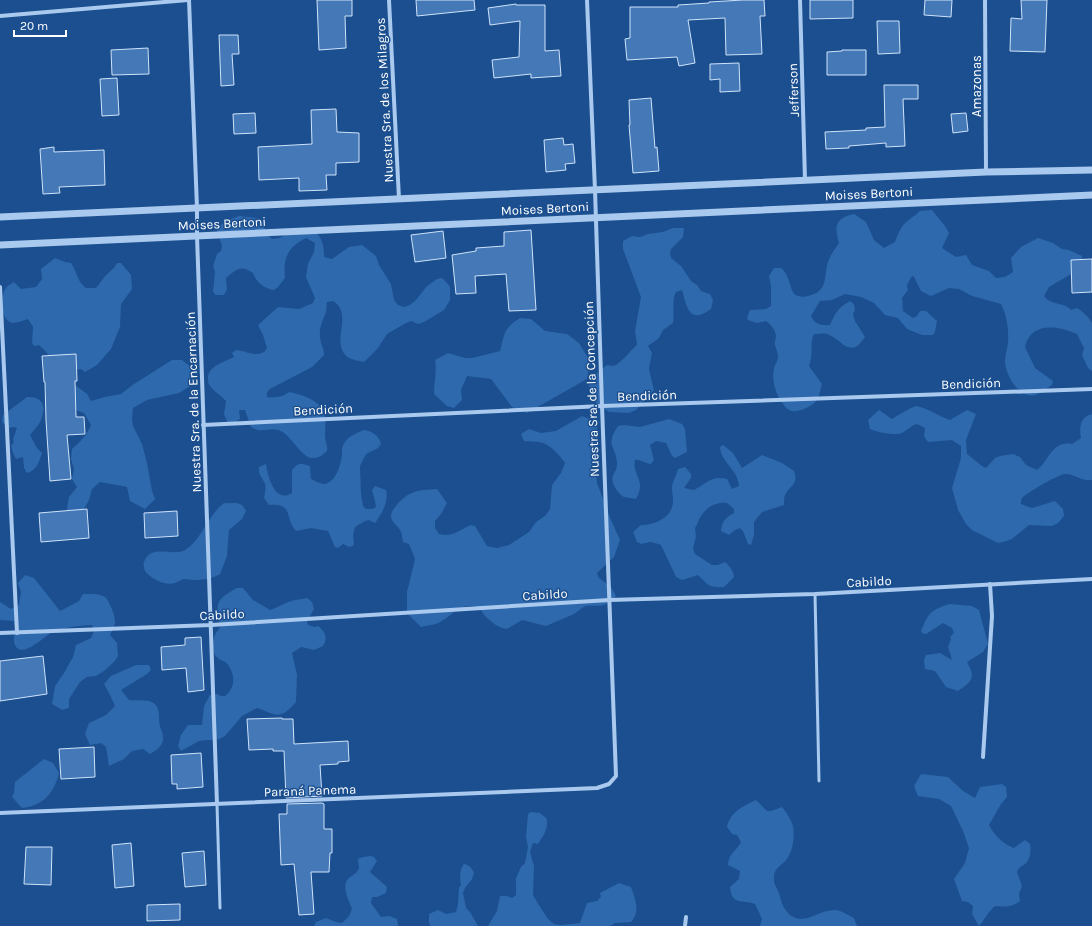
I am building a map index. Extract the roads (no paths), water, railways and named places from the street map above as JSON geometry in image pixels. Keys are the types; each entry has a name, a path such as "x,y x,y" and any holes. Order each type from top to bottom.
{"street":[{"path":"0,16 188,0"},
{"name":"Nuestra Sra. de la Encarnación","path":"188,0 197,208 196,236 217,804"},
{"name":"Nuestra Sra. de los Milagros","path":"389,0 399,199"},
{"name":"Nuestra Sra. de la Concepción","path":"586,0 595,190 616,776"},
{"name":"Jefferson","path":"800,0 805,180"},
{"name":"Amazonas","path":"986,0 986,172"},
{"name":"Moises Bertoni","path":"0,217 986,172 1092,170"},
{"name":"Moises Bertoni","path":"0,245 1092,195"},
{"path":"0,288 17,633"},
{"name":"Bendición","path":"203,425 602,406 1092,389"},
{"name":"Cabildo","path":"0,633 211,625 609,600 815,594 1092,579"},
{"path":"982,757 991,622 990,584"},
{"name":"Paraná Panema","path":"0,813 597,788 609,784 616,776"},
{"path":"685,926 686,917"}],"lane":[{"path":"815,594 819,781"},
{"path":"217,804 220,908"}]}
